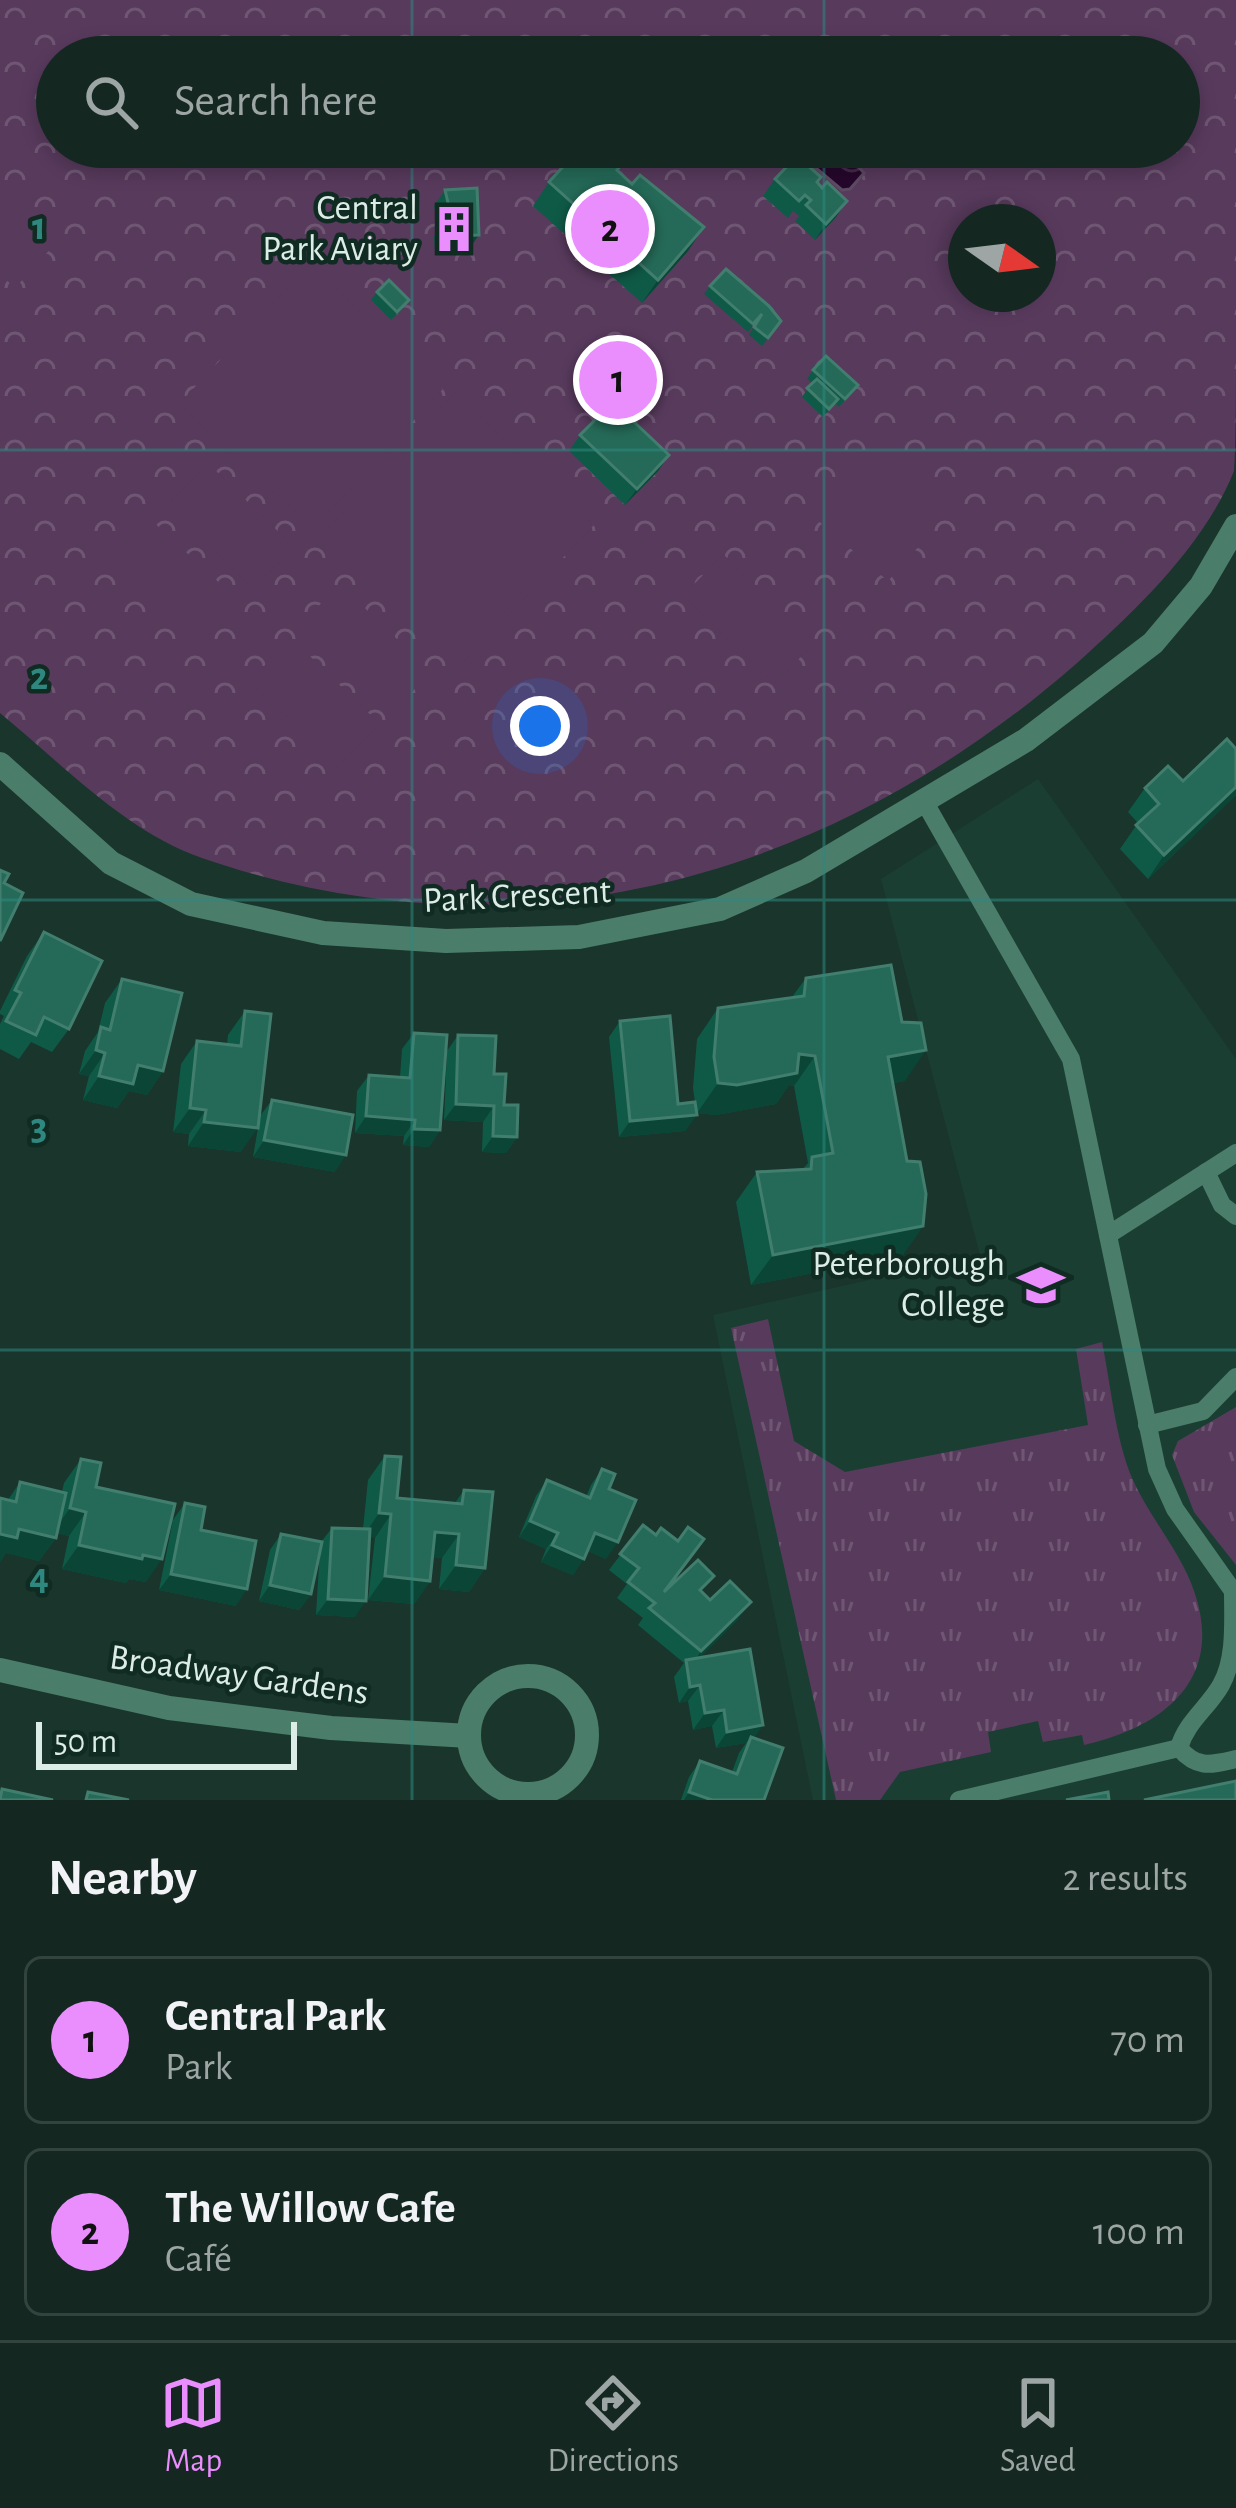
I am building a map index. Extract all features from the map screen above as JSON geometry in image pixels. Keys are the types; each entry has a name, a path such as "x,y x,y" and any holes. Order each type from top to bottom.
{"street":[{"name":"Park Crescent","path":"0,764 111,863 191,904 323,933 446,941 579,937 720,909 806,871 1026,740 1153,643 1202,586 1236,526"},
{"name":"Broadway Gardens","path":"0,1670 169,1708 331,1728 469,1736"},
{"path":"536,1676 571,1695 587,1731 578,1767 549,1791 531,1795 495,1784 472,1755 469,1736 472,1716 497,1684 536,1676"}],"lane":[{"path":"924,801 1071,1059 1156,1469 1175,1509 1234,1593 1234,1645 1224,1682 1184,1731 1179,1748"},
{"path":"1108,1235 1236,1153"},
{"path":"1206,1172 1222,1205 1236,1216"},
{"path":"1147,1425 1203,1412 1236,1377"},
{"path":"1179,1748 1191,1761 1206,1766 1236,1759"},
{"path":"959,1800 1179,1748"}],"shaded area":[{"name":"Peterborough College","path":"1038,779 1236,1059 1236,1800 813,1800 713,1315 980,1255 881,879"}],"green space":[{"path":"0,0 1236,0 1234,471 1187,551 1145,599 1077,663 982,738 881,800 775,848 666,882 553,901 437,904 320,890 202,858 121,814 0,713"},
{"path":"0,195 54,245 15,288 0,274"},
{"path":"310,264 443,389 313,529 179,404"},
{"path":"455,393 594,525 459,667 321,536"},
{"path":"884,439 955,503 923,539 852,475"},
{"path":"208,463 294,547 253,589 167,505"},
{"path":"848,480 921,544 888,581 814,517"},
{"path":"150,519 239,601 200,644 111,562"},
{"path":"723,554 815,642 775,684 683,596"},
{"path":"340,584 431,672 391,714 299,626"},
{"path":"291,638 380,724 338,767 250,681"},
{"path":"768,1319 794,1441 845,1472 1088,1425 1076,1349 1102,1342 1126,1462 1188,1577 1201,1622 1201,1650 1181,1694 1162,1712 1113,1737 1084,1745 1082,1735 1043,1742 1038,1721 988,1732 991,1752 900,1772 880,1800 836,1800 731,1328"},
{"path":"1236,1407 1236,1565 1194,1512 1172,1455 1178,1441"}],"water":[{"path":"816,168 859,168 864,173 850,189 842,190"}],"building":[{"path":"562,168 619,168 632,184 640,175 704,227 658,280 549,182"},
{"path":"786,168 811,168 821,177 817,182 822,188 827,182 847,201 826,224 806,205 811,200 805,195 799,201 775,179"},
{"path":"477,188 479,235 447,236 446,220 452,220 445,190"},
{"path":"726,269 781,321 768,338 754,327 762,314 753,324 710,286"},
{"path":"389,280 409,300 397,312 377,292"},
{"path":"826,356 858,385 845,399 813,370"},
{"path":"817,379 838,399 829,409 807,388"},
{"path":"613,402 669,455 637,489 580,435"},
{"path":"1227,739 1236,749 1236,787 1164,855 1136,825 1159,804 1145,788 1168,766 1183,781"},
{"path":"0,870 9,874 4,883 23,893 0,941"},
{"path":"44,932 102,961 69,1029 44,1017 36,1035 6,1021 21,993 15,990"},
{"path":"891,965 902,1022 921,1023 926,1050 888,1057 907,1161 920,1162 926,1194 923,1226 773,1255 757,1172 811,1169 812,1157 833,1153 815,1056 799,1054 797,1073 737,1085 718,1083 714,1057 718,1008 804,996 806,978"},
{"path":"122,979 182,993 163,1071 138,1065 133,1084 99,1076 105,1053 96,1050 101,1027 110,1030"},
{"path":"245,1011 271,1014 258,1128 204,1122 206,1110 190,1108 197,1041 241,1046"},
{"path":"670,1016 678,1104 695,1102 697,1115 630,1121 620,1021"},
{"path":"414,1033 447,1035 440,1130 414,1129 415,1120 366,1116 369,1075 410,1078"},
{"path":"458,1035 496,1036 494,1074 506,1074 504,1105 518,1105 517,1137 493,1136 494,1106 456,1104"},
{"path":"272,1100 353,1115 346,1155 264,1140"},
{"path":"385,1456 401,1457 397,1498 462,1504 464,1490 493,1492 485,1568 456,1565 459,1534 435,1532 430,1581 385,1576 391,1514 379,1513"},
{"path":"81,1459 101,1463 96,1487 175,1504 162,1559 79,1545 86,1512 70,1508"},
{"path":"602,1469 615,1474 609,1489 636,1500 618,1542 595,1533 584,1559 552,1545 558,1533 530,1521 547,1480 590,1498"},
{"path":"20,1482 66,1493 56,1538 19,1529 17,1538 0,1534 0,1498 16,1502"},
{"path":"185,1503 205,1507 201,1530 256,1541 247,1589 171,1574"},
{"path":"643,1525 656,1535 661,1528 678,1541 688,1527 704,1539 664,1592 698,1560 714,1576 700,1590 710,1600 730,1581 751,1602 701,1651 649,1608 655,1603 628,1582 639,1568 620,1554"},
{"path":"332,1528 370,1529 366,1601 328,1599"},
{"path":"281,1534 322,1542 311,1594 270,1585"},
{"path":"750,1649 763,1725 727,1732 724,1710 705,1713 700,1685 690,1687 686,1660"},
{"path":"751,1737 783,1748 764,1800 712,1800 689,1792 700,1761 737,1774"},
{"path":"1236,1781 1236,1800 1144,1800"},
{"path":"2,1789 53,1800 0,1800"},
{"path":"88,1792 129,1800 86,1800"},
{"path":"1108,1792 1109,1800 1066,1800"}],"place":[{"name":"Central Park Aviary","path":"454,229"},
{"name":"The Willow Cafe","path":"610,229"},
{"name":"Central Park","path":"618,380"},
{"name":"Peterborough College","path":"1041,1285"}]}
